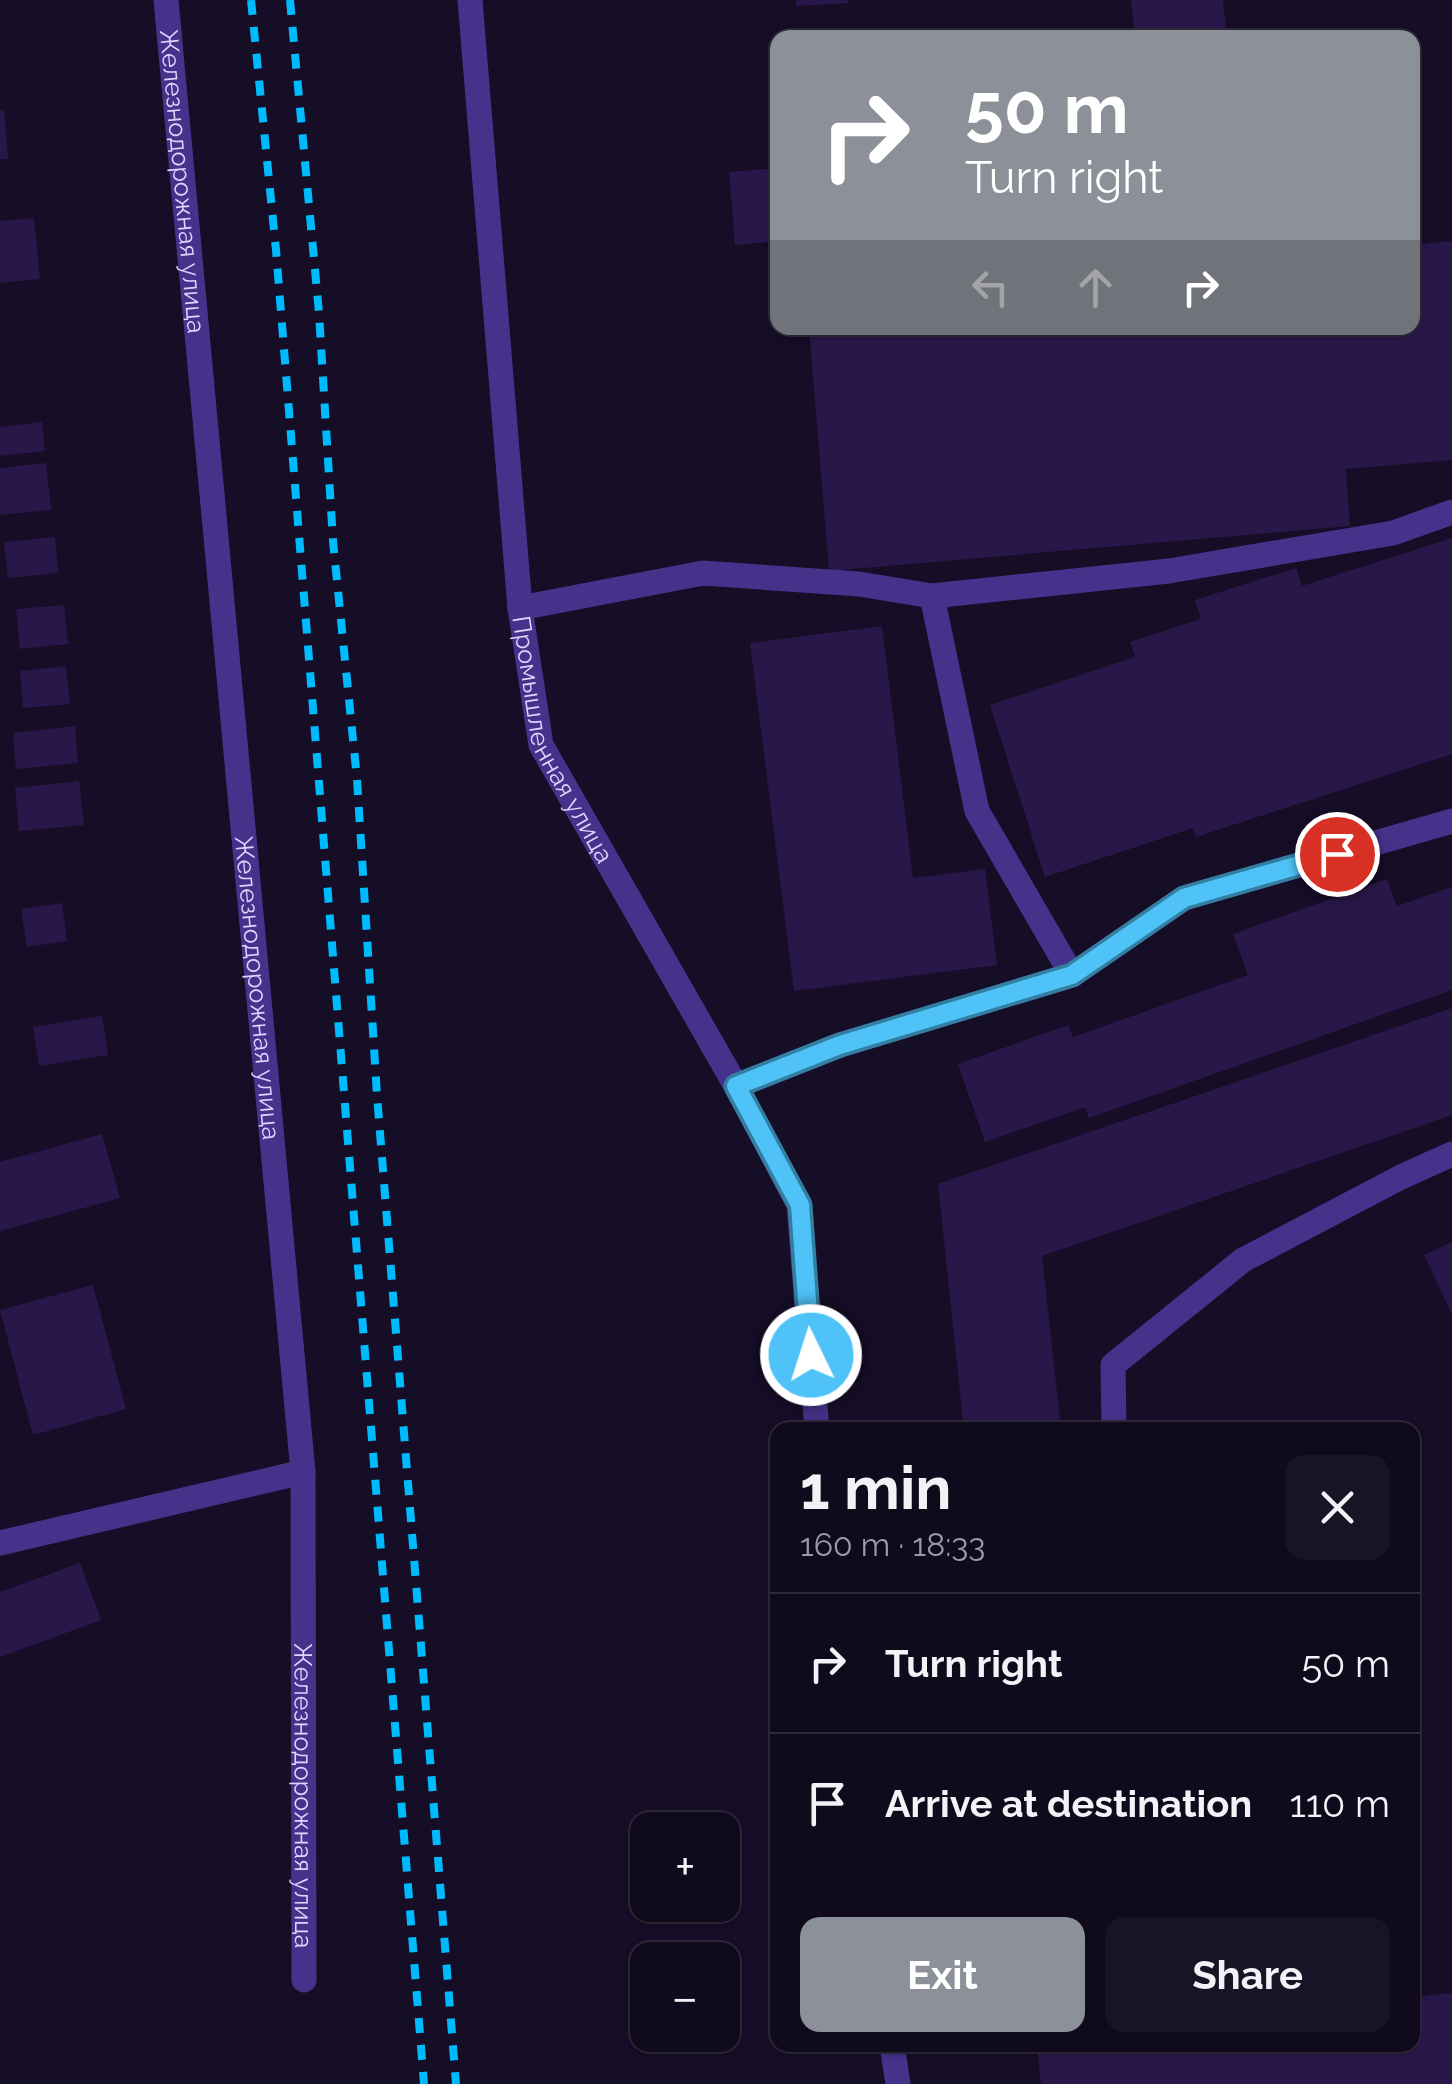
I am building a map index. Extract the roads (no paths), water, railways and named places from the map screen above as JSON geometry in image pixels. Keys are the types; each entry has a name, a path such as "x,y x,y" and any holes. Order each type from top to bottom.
{"street":[{"name":"Железнодорожная улица","path":"166,0 303,1472 304,1980"},
{"name":"Промышленная улица","path":"470,0 520,608 541,744 800,1205 816,1422"},
{"path":"520,608 703,574 859,584 932,596 1169,571 1393,533 1452,512"},
{"path":"932,596 977,811 1072,975"},
{"path":"736,1086 840,1045 1072,975 1184,898 1452,821"},
{"path":"1114,1422 1113,1364 1243,1260 1452,1154"},
{"path":"0,1543 303,1472"},
{"path":"893,2052 898,2084"}],"railway":[{"path":"251,0 276,250 424,2084"},
{"path":"290,0 319,313 333,541 357,779 377,1095 456,2084"}]}
